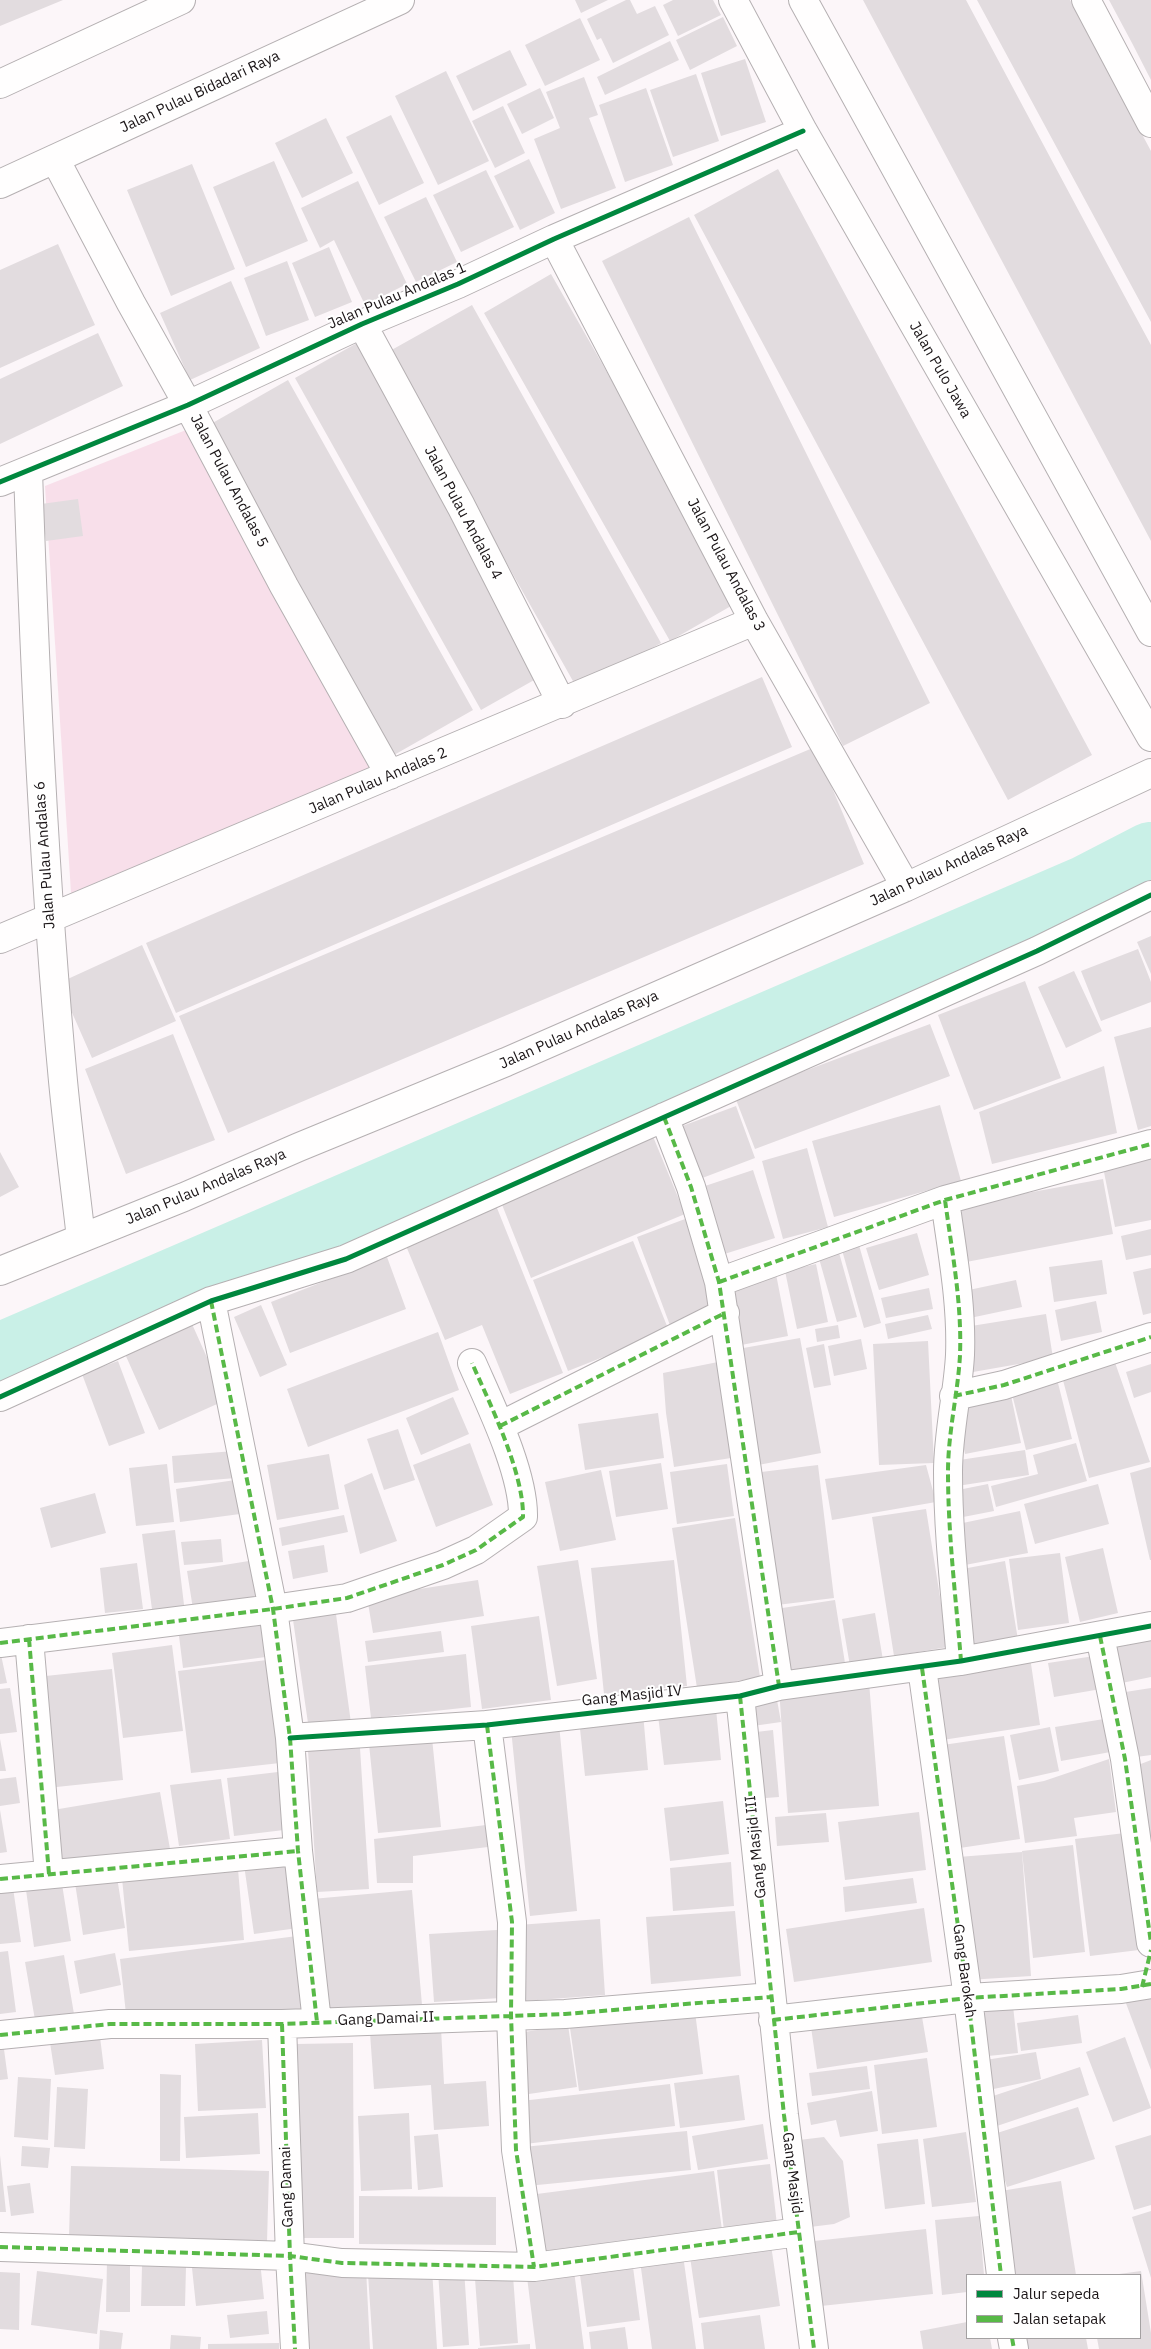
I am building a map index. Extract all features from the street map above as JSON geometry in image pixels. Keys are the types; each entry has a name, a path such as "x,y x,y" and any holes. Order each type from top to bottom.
{"street":[{"path":"0,84 181,0"},
{"name":"Jalan Pulau Bidadari Raya","path":"0,184 400,0"},
{"name":"Jalan Pulo Jawa","path":"733,0 803,131 1151,737"},
{"path":"803,0 1151,632"},
{"path":"1086,0 1151,123"},
{"name":"Jalan Pulau Andalas 1","path":"0,482 188,405 362,324 458,284 554,239 803,131"},
{"name":"Jalan Pulau Andalas 5","path":"55,160 284,586 390,775"},
{"name":"Jalan Pulau Andalas 3","path":"554,239 754,621 906,887"},
{"name":"Jalan Pulau Andalas 4","path":"362,324 461,506 562,704"},
{"name":"Jalan Pulau Andalas 6","path":"28,471 36,716 49,917 63,1082 81,1238"},
{"name":"Jalan Pulau Andalas 2","path":"0,939 562,704 754,621"},
{"name":"Jalan Pulau Andalas Raya","path":"0,1271 506,1062 906,887 1151,773"},
{"path":"0,1397 211,1301 346,1259 1037,951 1150,896"},
{"path":"664,1117 691,1187 719,1282 779,1686"},
{"path":"719,1282 945,1200 1151,1144"},
{"path":"945,1200 959,1300 960,1358 954,1396 948,1472 961,1661"},
{"path":"211,1301 273,1610 290,1738 298,1850 317,2022"},
{"path":"500,1426 725,1313"},
{"path":"954,1396 1004,1385 1151,1338"},
{"path":"0,1643 273,1610 366,1593 388,1583 443,1565 476,1550 523,1517 523,1500 500,1426 472,1363"},
{"name":"Gang Masjid IV","path":"290,1738 487,1724 740,1696 779,1686 922,1668 1151,1626"},
{"path":"1100,1636 1125,1758 1151,1943"},
{"path":"29,1639 49,1874"},
{"name":"Gang Barokah","path":"922,1668 968,1998 1001,2274"},
{"name":"Gang Masjid III","path":"740,1696 772,2009"},
{"path":"487,1724 512,1922 511,2015 516,2150 534,2267"},
{"path":"0,1879 298,1850"},
{"path":"1147,1986 1151,1950"},
{"name":"Gang Damai II","path":"0,2034 110,2024 282,2024 511,2015 772,2009 1147,1986"},
{"name":"Gang Masjid","path":"772,2009 814,2349"},
{"name":"Gang Damai","path":"282,2024 295,2349"},
{"path":"0,2247 290,2256 342,2263 534,2267 799,2232"}],"shaded area":[{"path":"186,430 372,768 71,893 45,486"}],"building":[{"path":"0,0 63,0 0,26"},
{"path":"575,0 608,0 581,13"},
{"path":"626,0 630,0 637,14 655,6 669,35 613,63 601,38 597,40 587,19"},
{"path":"673,0 713,0 721,15 678,36 663,5"},
{"path":"863,0 966,0 1151,345 1151,541"},
{"path":"977,0 1070,0 1151,151 1151,322"},
{"path":"1109,0 1151,0 1151,80 1132,43"},
{"path":"723,17 737,46 690,70 676,40"},
{"path":"580,18 600,60 545,86 525,45"},
{"path":"670,41 679,60 605,95 597,77"},
{"path":"510,50 527,85 473,111 456,76"},
{"path":"745,59 766,122 721,136 701,73"},
{"path":"446,71 489,161 438,185 395,96"},
{"path":"696,74 719,141 673,157 650,90"},
{"path":"584,77 598,115 589,118 616,188 561,209 534,139 560,128 546,92"},
{"path":"540,88 554,118 522,134 507,104"},
{"path":"646,88 673,165 625,182 599,105"},
{"path":"503,106 525,153 495,168 472,121"},
{"path":"391,115 424,183 379,205 346,137"},
{"path":"326,118 353,173 302,198 275,143"},
{"path":"529,159 555,213 520,230 494,176"},
{"path":"274,161 308,241 246,267 213,187"},
{"path":"192,164 235,269 171,296 127,190"},
{"path":"778,169 1092,755 1008,800 694,215"},
{"path":"486,170 514,227 461,252 433,195"},
{"path":"358,181 407,284 365,305 334,240 320,248 301,208"},
{"path":"426,197 457,262 416,282 384,217"},
{"path":"689,217 930,703 843,746 602,261"},
{"path":"58,244 95,325 0,368 0,270"},
{"path":"329,247 352,302 315,317 292,263"},
{"path":"287,261 309,320 266,336 244,278"},
{"path":"551,274 738,602 670,641 484,313"},
{"path":"231,281 260,348 190,380 160,313"},
{"path":"472,305 661,643 578,690 388,352"},
{"path":"98,333 123,386 0,444 0,379"},
{"path":"357,343 543,675 481,710 295,378"},
{"path":"288,380 473,710 394,755 209,425"},
{"path":"78,499 83,536 46,541 41,504"},
{"path":"762,677 792,747 176,1013 146,943"},
{"path":"815,747 864,864 228,1133 179,1016"},
{"path":"1151,936 1151,974 1137,942"},
{"path":"142,945 176,1021 92,1058 59,983"},
{"path":"1138,949 1151,982 1151,1002 1101,1021 1081,971"},
{"path":"1074,971 1102,1031 1066,1048 1038,987"},
{"path":"1025,981 1061,1078 974,1110 938,1015"},
{"path":"930,1024 950,1076 755,1149 735,1097"},
{"path":"1151,1027 1151,1126 1138,1130 1114,1037"},
{"path":"173,1034 215,1140 126,1174 85,1069"},
{"path":"1104,1066 1117,1133 992,1164 979,1112"},
{"path":"940,1105 961,1181 834,1217 812,1141"},
{"path":"736,1106 755,1158 697,1180 677,1128"},
{"path":"652,1134 685,1214 531,1278 499,1197"},
{"path":"807,1148 828,1227 783,1239 762,1161"},
{"path":"1151,1151 1151,1220 1115,1227 1102,1162"},
{"path":"0,1152 19,1187 0,1197"},
{"path":"753,1170 775,1238 715,1257 693,1190"},
{"path":"1103,1179 1113,1234 961,1263 951,1207"},
{"path":"495,1203 563,1373 510,1394 482,1325 445,1340 404,1241"},
{"path":"685,1219 719,1310 671,1328 637,1237"},
{"path":"1151,1229 1151,1255 1126,1260 1121,1236"},
{"path":"917,1233 929,1275 879,1290 866,1248"},
{"path":"857,1238 881,1323 864,1328 840,1243"},
{"path":"633,1241 669,1331 568,1371 533,1280"},
{"path":"838,1249 857,1317 837,1322 818,1255"},
{"path":"387,1257 406,1309 290,1353 271,1302"},
{"path":"1102,1260 1107,1294 1054,1302 1049,1267"},
{"path":"816,1264 828,1322 797,1329 785,1271"},
{"path":"1151,1268 1151,1313 1143,1315 1133,1272"},
{"path":"776,1274 788,1336 736,1346 724,1284"},
{"path":"1016,1280 1022,1307 970,1318 964,1291"},
{"path":"929,1288 933,1309 886,1318 881,1298"},
{"path":"1096,1301 1102,1332 1061,1341 1055,1310"},
{"path":"261,1305 287,1365 260,1377 234,1317"},
{"path":"1046,1314 1053,1358 973,1372 965,1327"},
{"path":"928,1315 932,1329 888,1339 885,1324"},
{"path":"192,1324 226,1400 159,1430 125,1354"},
{"path":"838,1325 840,1338 817,1342 815,1329"},
{"path":"438,1332 459,1390 308,1447 287,1389"},
{"path":"800,1338 821,1453 753,1466 732,1350"},
{"path":"861,1339 867,1369 834,1376 828,1346"},
{"path":"928,1341 934,1463 879,1465 873,1344"},
{"path":"824,1344 831,1385 814,1388 806,1348"},
{"path":"1112,1354 1150,1462 1089,1478 1060,1369"},
{"path":"118,1361 145,1433 109,1446 82,1374"},
{"path":"718,1362 731,1458 674,1467 666,1413 663,1373"},
{"path":"1151,1364 1151,1392 1134,1398 1126,1372"},
{"path":"1057,1379 1072,1439 1026,1450 1011,1390"},
{"path":"1010,1391 1021,1443 965,1454 954,1403"},
{"path":"453,1397 469,1434 421,1455 406,1418"},
{"path":"658,1413 664,1458 585,1470 578,1424"},
{"path":"398,1429 415,1480 384,1490 367,1439"},
{"path":"470,1443 493,1505 436,1527 413,1465"},
{"path":"1076,1443 1087,1481 996,1507 991,1486 1038,1474 1033,1455"},
{"path":"1025,1450 1029,1475 957,1486 953,1461"},
{"path":"234,1451 236,1478 174,1483 172,1456"},
{"path":"329,1454 339,1509 277,1520 267,1465"},
{"path":"661,1463 668,1509 616,1517 609,1471"},
{"path":"167,1464 174,1522 136,1526 129,1468"},
{"path":"727,1464 734,1516 677,1524 670,1472"},
{"path":"818,1465 834,1598 769,1606 753,1473"},
{"path":"926,1465 936,1502 832,1520 825,1479"},
{"path":"1151,1467 1151,1560 1150,1560 1130,1473"},
{"path":"601,1470 616,1540 560,1551 545,1482"},
{"path":"372,1473 397,1541 360,1554 344,1485"},
{"path":"235,1480 240,1514 180,1522 176,1489"},
{"path":"988,1484 994,1511 958,1518 953,1491"},
{"path":"1098,1484 1109,1524 1035,1544 1024,1504"},
{"path":"95,1493 106,1533 51,1548 40,1508"},
{"path":"926,1509 948,1647 894,1656 872,1517"},
{"path":"1020,1511 1028,1553 965,1565 958,1524"},
{"path":"344,1515 348,1532 282,1546 279,1528"},
{"path":"735,1518 760,1677 697,1688 672,1528"},
{"path":"175,1530 185,1613 153,1617 142,1534"},
{"path":"221,1539 223,1562 184,1565 181,1542"},
{"path":"324,1545 328,1572 293,1579 288,1551"},
{"path":"1103,1548 1118,1613 1080,1622 1065,1557"},
{"path":"1060,1553 1069,1623 1018,1630 1009,1559"},
{"path":"255,1560 261,1598 193,1609 187,1571"},
{"path":"578,1560 597,1679 557,1686 537,1566"},
{"path":"674,1560 687,1686 604,1694 591,1568"},
{"path":"1005,1561 1018,1640 970,1647 957,1570"},
{"path":"137,1563 143,1609 105,1613 100,1568"},
{"path":"478,1580 484,1616 373,1633 367,1597"},
{"path":"835,1600 845,1663 779,1674 769,1610"},
{"path":"335,1607 351,1723 309,1730 292,1613"},
{"path":"875,1613 883,1660 850,1666 842,1619"},
{"path":"267,1615 273,1656 183,1668 178,1628"},
{"path":"539,1616 551,1700 482,1709 471,1626"},
{"path":"441,1631 444,1652 368,1662 365,1641"},
{"path":"1151,1631 1151,1677 1112,1685 1103,1641"},
{"path":"172,1645 183,1731 123,1738 112,1653"},
{"path":"0,1650 7,1683 0,1684"},
{"path":"466,1654 471,1707 371,1718 365,1666"},
{"path":"1101,1655 1107,1688 1054,1697 1048,1663"},
{"path":"1030,1657 1040,1725 936,1741 925,1674"},
{"path":"267,1660 280,1763 191,1773 178,1671"},
{"path":"112,1669 123,1780 47,1788 36,1677"},
{"path":"869,1682 879,1806 788,1813 779,1689"},
{"path":"10,1688 17,1732 0,1734 0,1689"},
{"path":"1151,1688 1151,1755 1129,1758 1119,1693"},
{"path":"777,1700 781,1722 746,1727 743,1705"},
{"path":"716,1709 721,1760 664,1765 658,1715"},
{"path":"643,1713 648,1770 585,1776 579,1719"},
{"path":"1110,1718 1116,1751 1061,1761 1055,1727"},
{"path":"559,1724 577,1911 530,1916 511,1729"},
{"path":"1050,1727 1059,1771 1019,1780 1010,1735"},
{"path":"773,1730 779,1797 753,1799 748,1733"},
{"path":"1004,1736 1020,1839 953,1849 936,1746"},
{"path":"432,1738 441,1827 378,1833 369,1744"},
{"path":"0,1739 6,1771 0,1771"},
{"path":"360,1748 369,1889 317,1892 308,1751"},
{"path":"1109,1759 1116,1812 1074,1818 1077,1836 1025,1843 1017,1786 1044,1781"},
{"path":"1151,1760 1151,1888 1128,1769"},
{"path":"278,1772 284,1830 234,1836 227,1778"},
{"path":"16,1777 20,1803 0,1806 0,1779"},
{"path":"221,1779 230,1839 179,1846 170,1785"},
{"path":"160,1792 170,1849 57,1869 47,1811"},
{"path":"723,1801 729,1854 670,1861 664,1808"},
{"path":"0,1810 7,1852 0,1853"},
{"path":"919,1812 926,1870 845,1880 838,1822"},
{"path":"826,1813 829,1842 777,1846 775,1817"},
{"path":"486,1825 488,1847 413,1856 413,1883 377,1883 374,1839"},
{"path":"1125,1833 1139,1950 1090,1956 1075,1839"},
{"path":"1073,1845 1085,1952 1033,1958 1022,1851"},
{"path":"1022,1852 1031,1976 968,1980 958,1857"},
{"path":"288,1859 298,1928 254,1934 244,1865"},
{"path":"731,1862 734,1906 673,1911 670,1868"},
{"path":"238,1869 244,1940 129,1951 122,1878"},
{"path":"117,1877 125,1928 83,1935 75,1883"},
{"path":"913,1878 917,1903 845,1912 843,1887"},
{"path":"62,1884 71,1941 34,1947 26,1890"},
{"path":"13,1888 21,1942 0,1944 0,1890"},
{"path":"412,1890 422,2005 322,2014 312,1899"},
{"path":"924,1908 932,1962 794,1982 786,1929"},
{"path":"735,1911 741,1976 651,1984 646,1917"},
{"path":"600,1919 605,1995 524,2001 518,1925"},
{"path":"497,1930 501,1998 434,2002 429,1934"},
{"path":"297,1936 306,2008 267,2014 126,2014 120,1959"},
{"path":"8,1951 16,2012 0,2014 0,1952"},
{"path":"115,1953 121,1985 80,1994 74,1961"},
{"path":"64,1955 74,2014 35,2020 25,1962"},
{"path":"1151,1988 1151,2070 1124,1998"},
{"path":"1012,1996 1018,2053 978,2057 973,2000"},
{"path":"694,2004 703,2074 579,2091 569,2021"},
{"path":"921,2011 928,2052 817,2069 811,2027"},
{"path":"1078,2015 1082,2043 1021,2051 1017,2023"},
{"path":"568,2025 577,2087 522,2095 512,2034"},
{"path":"441,2028 444,2084 486,2081 489,2126 434,2130 431,2085 374,2089 370,2033"},
{"path":"99,2029 104,2069 55,2075 49,2036"},
{"path":"1125,2037 1151,2108 1113,2122 1086,2052"},
{"path":"262,2040 266,2108 198,2111 195,2044"},
{"path":"3,2042 8,2079 0,2080 0,2043"},
{"path":"353,2043 354,2238 297,2238 296,2044"},
{"path":"1036,2052 1041,2079 984,2091 979,2061"},
{"path":"927,2058 937,2127 882,2134 874,2065"},
{"path":"867,2066 870,2089 812,2096 809,2073"},
{"path":"1080,2067 1089,2095 994,2127 984,2099"},
{"path":"160,2074 181,2075 180,2161 160,2161"},
{"path":"739,2075 745,2120 680,2128 674,2083"},
{"path":"18,2077 51,2079 48,2140 14,2137"},
{"path":"670,2084 675,2126 525,2144 521,2101"},
{"path":"57,2087 88,2089 85,2149 54,2147"},
{"path":"872,2091 878,2131 840,2137 836,2120 811,2125 807,2103"},
{"path":"1078,2107 1095,2159 1007,2187 991,2135"},
{"path":"258,2113 260,2154 186,2158 184,2117"},
{"path":"409,2113 412,2189 361,2191 358,2116"},
{"path":"763,2124 768,2159 698,2170 692,2136"},
{"path":"687,2131 691,2170 527,2186 523,2147"},
{"path":"966,2132 976,2202 932,2207 923,2139"},
{"path":"438,2134 443,2187 418,2190 414,2136"},
{"path":"1151,2135 1151,2205 1134,2210 1115,2146"},
{"path":"824,2137 843,2161 850,2217 834,2224 802,2228 791,2141"},
{"path":"918,2139 925,2204 885,2209 877,2144"},
{"path":"22,2146 50,2148 48,2168 21,2166"},
{"path":"0,2155 6,2212 0,2212"},
{"path":"770,2164 777,2225 724,2231 717,2170"},
{"path":"71,2166 269,2171 267,2242 69,2237"},
{"path":"714,2171 722,2230 537,2254 529,2195"},
{"path":"1061,2181 1076,2274 1008,2274 995,2192"},
{"path":"30,2183 34,2213 11,2216 7,2186"},
{"path":"359,2196 496,2197 496,2245 359,2244"},
{"path":"1151,2211 1151,2278 1132,2217"},
{"path":"979,2216 984,2274 966,2274 966,2292 942,2295 935,2220"},
{"path":"926,2229 933,2294 821,2306 814,2241"},
{"path":"771,2245 780,2306 699,2318 690,2257"},
{"path":"683,2255 696,2349 652,2349 640,2261"},
{"path":"107,2260 130,2261 130,2312 106,2312"},
{"path":"260,2261 264,2299 196,2306 192,2268"},
{"path":"573,2263 584,2349 536,2349 526,2269"},
{"path":"142,2266 186,2267 185,2306 141,2306"},
{"path":"633,2267 640,2320 587,2327 580,2275"},
{"path":"366,2268 370,2349 301,2349 296,2272"},
{"path":"432,2269 437,2349 373,2349 368,2274"},
{"path":"464,2269 469,2345 443,2347 438,2271"},
{"path":"37,2271 103,2279 97,2334 31,2325"},
{"path":"1141,2271 1151,2333 1151,2349 1099,2349 1097,2339 1141,2339 1141,2274 1119,2274"},
{"path":"0,2272 20,2273 19,2330 0,2329"},
{"path":"513,2276 518,2343 480,2346 475,2279"},
{"path":"267,2311 269,2334 230,2338 227,2315"},
{"path":"760,2315 765,2349 704,2349 701,2323"},
{"path":"966,2322 966,2339 990,2339 992,2349 923,2349 920,2331"},
{"path":"625,2327 628,2349 591,2349 589,2332"},
{"path":"100,2330 123,2333 121,2349 99,2349"},
{"path":"171,2335 201,2337 200,2349 170,2349"},
{"path":"1018,2339 1086,2339 1088,2349 1019,2349"},
{"path":"279,2343 279,2349 208,2349 208,2344"},
{"path":"530,2344 530,2349 478,2349 478,2348"}],"waterway":[{"path":"0,1357 1087,889 1151,856"}],"marked path":[{"path":"664,1117 691,1187 719,1282 779,1686"},
{"path":"719,1282 945,1200 1151,1144"},
{"path":"945,1200 956,1278 960,1336 959,1369 950,1442 948,1496 961,1661"},
{"path":"211,1301 273,1609 290,1738 298,1851 317,2022"},
{"path":"500,1426 725,1313"},
{"path":"954,1396 1004,1385 1151,1337"},
{"path":"0,1643 347,1598 443,1565 476,1550 523,1517 522,1499 512,1460 505,1439 472,1363"},
{"path":"1100,1636 1125,1759 1151,1943"},
{"path":"29,1639 49,1874"},
{"path":"922,1668 968,1998 1001,2274"},
{"path":"740,1696 784,2115 814,2349"},
{"path":"487,1725 512,1922 511,2015 516,2150 534,2267"},
{"path":"0,1879 298,1851"},
{"path":"1142,1987 1151,1950"},
{"path":"773,2020 968,1998 1121,1989 1151,1984"},
{"path":"0,2035 110,2024 282,2024 565,2014 771,1997"},
{"path":"282,2024 295,2349"},
{"path":"0,2247 290,2256 342,2263 534,2267 799,2232"},
{"path":"1012,2339 1014,2349"}],"cycle path":[{"path":"0,482 188,405 362,324 458,284 554,239 803,131"},
{"path":"0,1397 211,1301 346,1259 1037,951 1151,895"},
{"path":"290,1738 487,1725 740,1696 779,1686 961,1661 1151,1626"}]}
